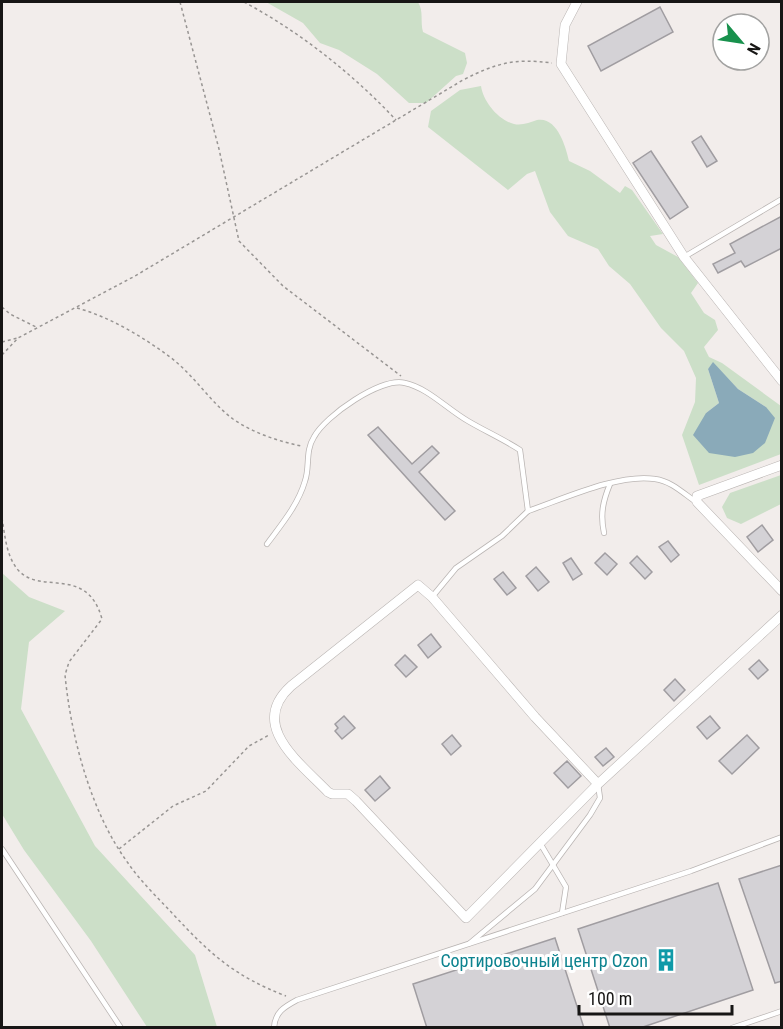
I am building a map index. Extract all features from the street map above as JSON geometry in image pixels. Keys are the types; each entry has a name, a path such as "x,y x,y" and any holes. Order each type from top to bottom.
{"street":[{"path":"577,2 565,25 561,64 684,257 782,381"},
{"path":"782,465 697,496 697,502 782,591"},
{"path":"598,784 535,717 432,597 417,585 281,694 274,707 273,722 276,732 328,792 332,795 348,794 356,801 466,918 598,784 782,615"}],"lane":[{"path":"684,257 782,199"},
{"path":"267,544 289,514 306,481 309,447 321,427 340,408 388,383 403,382 417,387 467,420 520,450 528,510"},
{"path":"432,597 456,568 501,536 528,510 634,478 655,479 670,484 697,502"},
{"path":"604,533 601,518 603,500 610,484"},
{"path":"465,946 535,890 590,815 600,798 598,784"},
{"path":"274,1028 275,1018 283,1008 297,1000 465,946 782,837"},
{"path":"540,843 566,887 562,913"},
{"path":"2,849 122,1028"},
{"path":"732,1028 782,1011"}],"path":[{"path":"180,2 235,215 239,241 283,286 417,387"},
{"path":"244,2 337,65 366,88 396,121"},
{"path":"2,342 18,338 39,328 135,276 463,80 495,64 526,59 561,64"},
{"path":"2,307 10,314 39,328"},
{"path":"76,308 99,314 171,358 232,418 252,430 282,442 309,447"},
{"path":"2,355 18,338"},
{"path":"2,518 9,555 19,572 32,578 82,589 98,605 102,619 69,663 65,675 92,795 102,821 118,849 139,878 230,970 297,1000"},
{"path":"118,849 173,806 206,791 249,746 276,732"}],"green space":[{"path":"266,2 418,2 421,9 423,32 465,53 467,63 463,74 456,76 426,103 409,103 377,74 339,50 320,43 303,23"},
{"path":"481,86 492,109 508,122 523,124 544,120 550,123 566,148 569,161 590,171 620,193 625,186 632,190 663,234 650,236 656,245 678,257 698,283 691,293 704,313 715,320 718,330 704,347 709,357 722,363 781,406 781,454 699,485 682,435 695,402 696,378 684,351 661,328 630,284 609,266 598,249 568,236 550,212 535,171 527,174 508,190 428,127 431,111 460,90","holes":["713,363 738,389 766,407 706,413 719,403 708,369"]},
{"path":"781,475 781,504 741,524 727,518 722,507 730,493"},
{"path":"2,573 29,597 65,611 29,642 21,709 95,846 195,955 217,1027 147,1027 91,941 24,850 2,814"}],"water":[{"path":"713,362 738,389 766,407 775,418 765,443 753,453 735,457 709,453 693,435 706,413 719,403 708,369"}],"building":[{"path":"660,7 673,32 601,71 588,46"},
{"path":"701,136 717,161 707,167 692,142"},
{"path":"651,151 688,207 670,219 633,163"},
{"path":"782,216 782,248 745,267 741,261 718,273 713,264 735,253 730,244"},
{"path":"378,427 412,464 432,446 439,453 419,472 455,511 445,520 368,435"},
{"path":"762,525 773,540 758,552 747,537"},
{"path":"668,541 679,555 671,562 659,547"},
{"path":"605,553 617,564 607,575 595,563"},
{"path":"637,556 652,572 645,579 630,563"},
{"path":"571,558 582,574 573,580 563,563"},
{"path":"536,567 549,582 538,591 526,576"},
{"path":"503,572 516,588 507,595 494,579"},
{"path":"431,634 441,647 428,658 418,645"},
{"path":"405,655 417,667 406,677 395,665"},
{"path":"759,660 768,670 758,679 749,669"},
{"path":"675,679 685,690 674,701 664,690"},
{"path":"344,716 355,728 342,739 335,731 338,728 335,724"},
{"path":"710,716 720,728 707,739 697,727"},
{"path":"452,735 461,746 451,755 442,744"},
{"path":"747,735 759,748 732,774 719,761"},
{"path":"606,748 614,757 603,766 595,757"},
{"path":"567,761 581,776 568,788 554,773"},
{"path":"380,776 390,788 375,801 365,790"},
{"path":"782,865 782,981 775,983 739,879"},
{"name":"Сортировочный центр Ozon","path":"718,883 753,990 640,1028 610,1028 578,929"},
{"path":"555,938 584,1028 427,1028 413,984"}],"place":[{"name":"Сортировочный центр Ozon","path":"666,960"}]}
